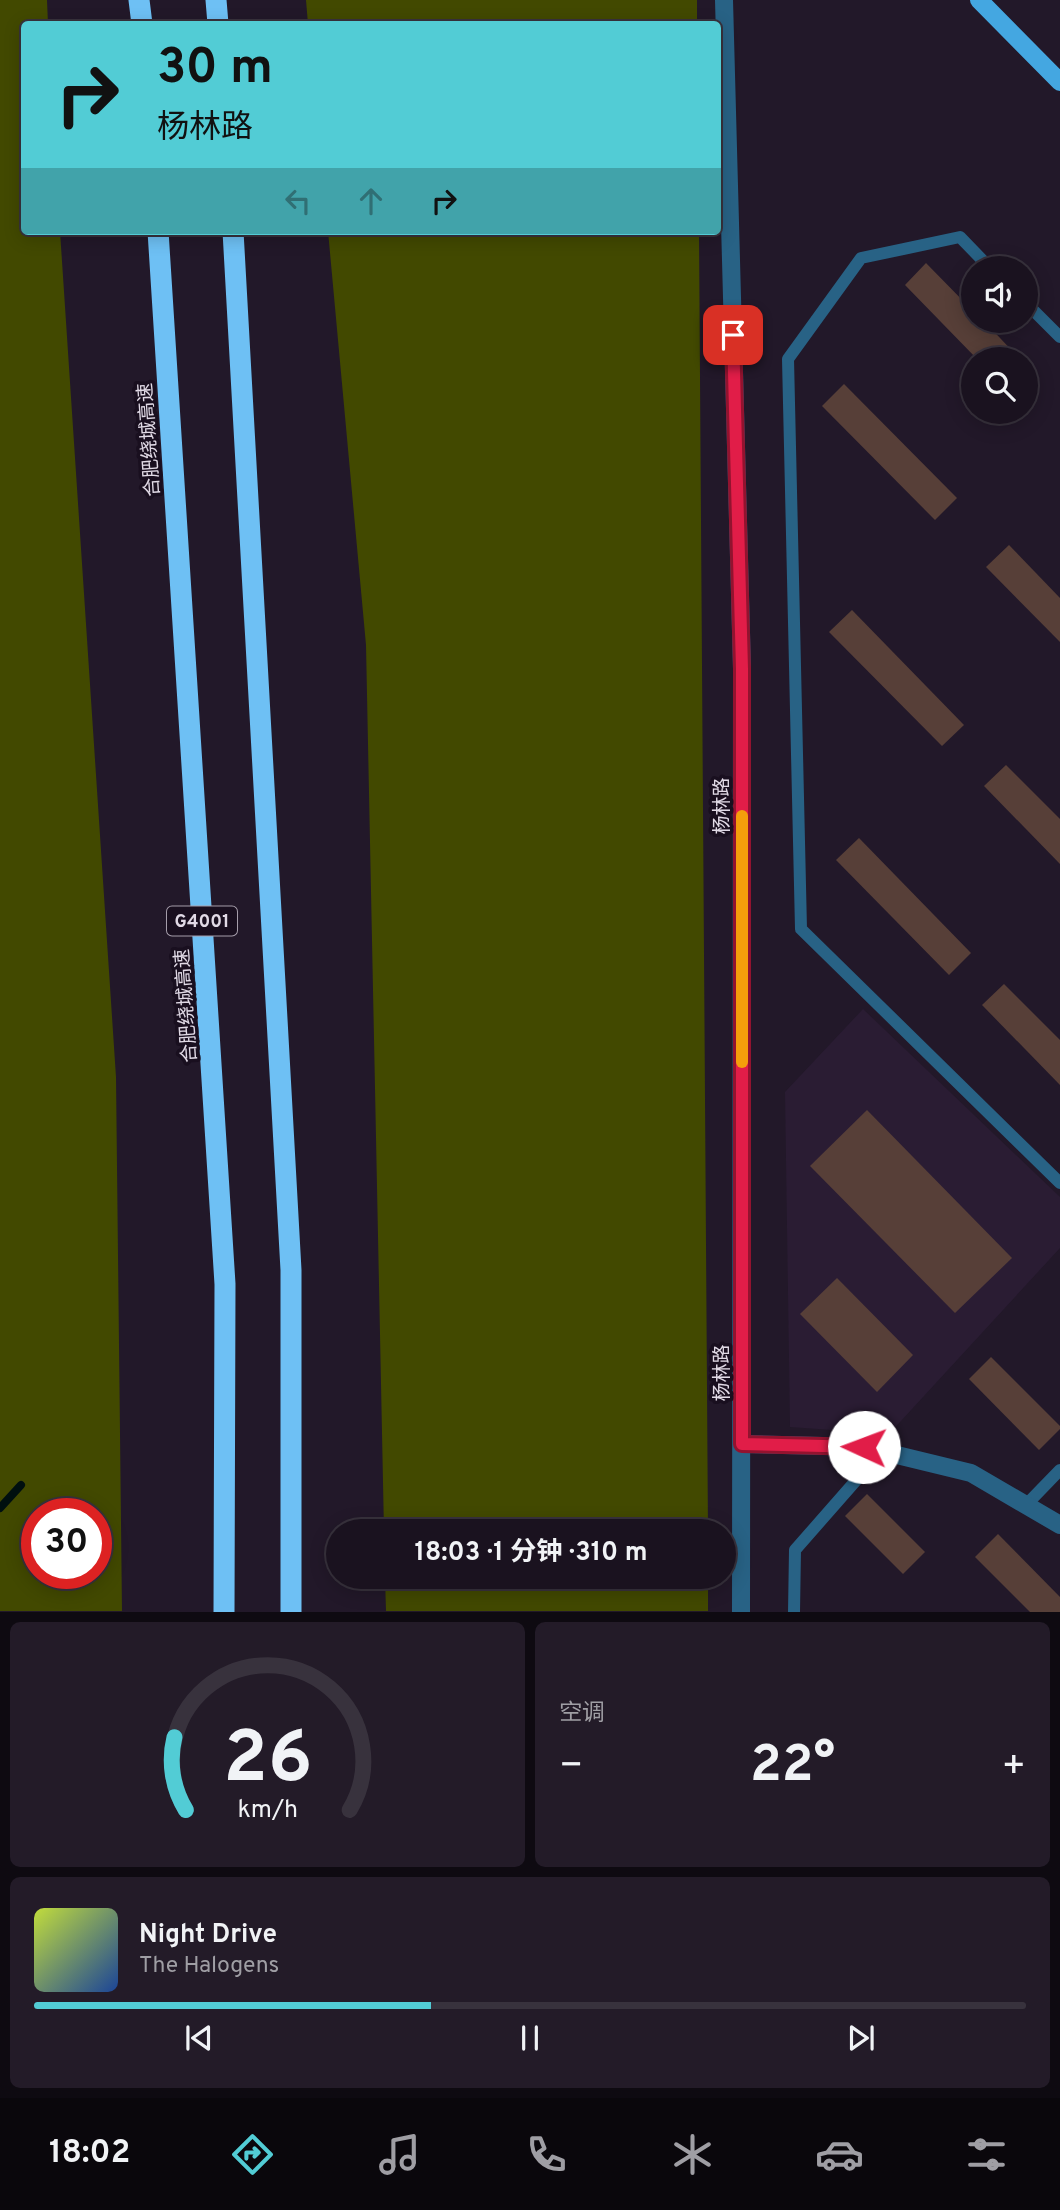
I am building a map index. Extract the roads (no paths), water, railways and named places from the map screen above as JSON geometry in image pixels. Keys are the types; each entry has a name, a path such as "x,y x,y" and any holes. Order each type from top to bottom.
{"highway":[{"path":"139,0 142,21"},
{"path":"216,0 218,21"},
{"name":"合肥绕城高速","path":"158,235 225,1284 224,1612"},
{"path":"233,235 291,1270 291,1612"}],"main road":[{"path":"979,0 1060,82"}],"street":[{"name":"杨林路","path":"724,0 742,669 741,1612"},
{"path":"742,1444 864,1447 971,1473 1060,1525"}],"lane":[{"path":"978,256 960,237 861,258 788,359 801,929 1060,1183"},
{"path":"1038,315 1060,337"},
{"path":"794,1612 795,1550 881,1451"},
{"path":"1026,1505 1060,1470"}],"waterway":[{"path":"0,1508 21,1485"}]}
